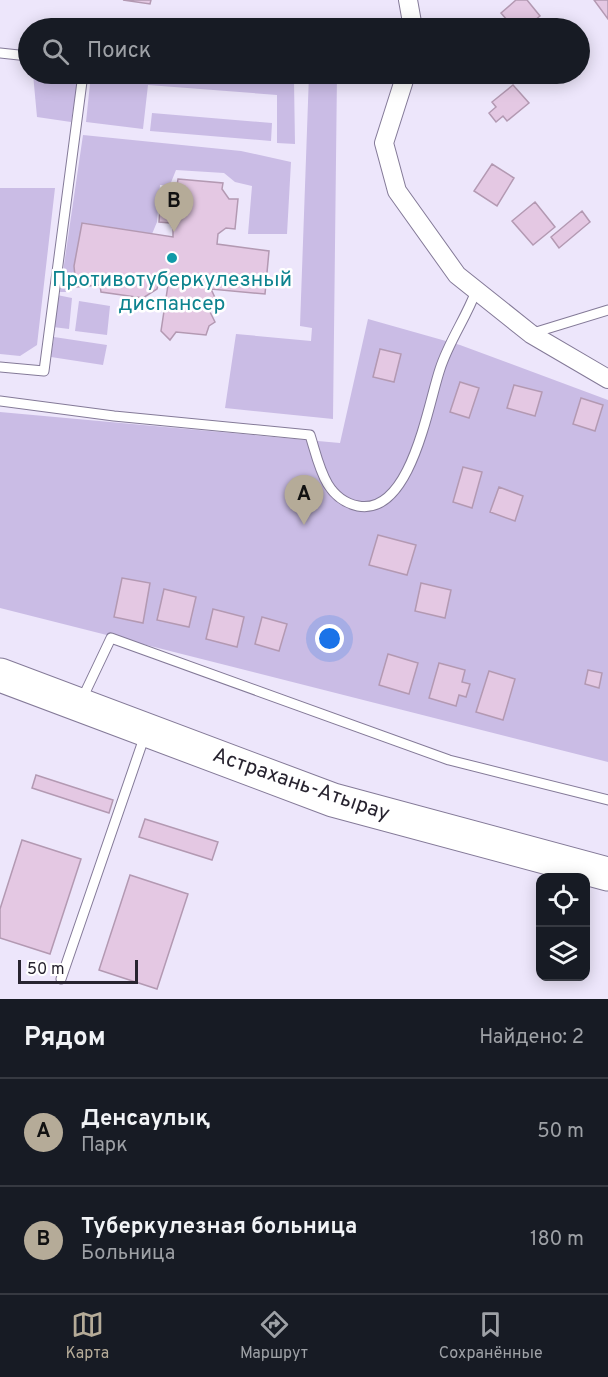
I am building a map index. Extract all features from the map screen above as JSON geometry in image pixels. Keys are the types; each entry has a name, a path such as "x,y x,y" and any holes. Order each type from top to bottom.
{"highway":[{"name":"Астрахань-Атырау","path":"0,675 333,801 605,876"}],"street":[{"path":"408,0 411,18"},
{"path":"403,84 384,143 396,191 457,275 531,334 608,379"}],"lane":[{"path":"0,53 18,55"},
{"path":"0,367 44,371 82,84"},
{"path":"0,401 114,416 310,435 323,478 338,499 361,506 379,505 392,495 410,467 441,366 450,343 468,314 476,291"},
{"path":"531,334 608,310"},
{"path":"80,706 111,638 449,760 608,800"},
{"path":"61,979 147,730"}],"shaded area":[{"path":"34,84 77,84 71,122 37,117"},
{"path":"90,84 294,84 295,144 277,143 277,95 148,85 143,129 86,122"},
{"path":"309,84 337,84 333,419 225,408 236,334 311,341 312,328 300,326"},
{"path":"152,113 272,123 271,141 150,131"},
{"path":"83,135 241,151 291,162 287,234 248,234 252,186 235,182 224,173 176,170 170,185 160,185 157,222 152,234 82,223 71,292 60,292"},
{"path":"0,188 55,188 37,345 20,356 0,354"},
{"path":"57,295 72,298 69,329 53,327"},
{"path":"79,301 110,306 107,335 75,331"},
{"path":"368,319 460,345 608,400 608,762 0,608 0,412 340,443"},
{"path":"54,337 107,345 103,365 51,357"}],"building":[{"path":"123,0 151,0 150,4"},
{"path":"516,0 527,0 540,16 538,18 505,18 501,13"},
{"path":"594,0 608,0 608,19"},
{"path":"513,85 529,103 507,121 503,116 496,122 489,113 496,107 492,102"},
{"path":"492,164 514,178 497,206 474,191"},
{"name":"Противотуберкулезный диспансер","path":"178,179 223,183 222,189 229,199 238,199 235,229 226,228 218,234 217,244 269,251 265,294 211,289 218,304 210,312 215,322 209,326 206,335 176,332 170,340 161,331 168,285 158,285 157,289 143,298 101,292 100,285 76,287 74,266 82,223 173,237 173,228 170,223 159,222 161,193 170,193 171,188 177,186"},
{"path":"535,202 555,227 533,245 512,221"},
{"path":"582,211 590,222 559,248 551,237"},
{"path":"380,349 401,354 394,382 373,377"},
{"path":"460,382 479,388 469,418 450,412"},
{"path":"514,385 542,392 535,416 507,408"},
{"path":"581,398 603,405 595,431 573,424"},
{"path":"463,467 482,472 472,508 453,502"},
{"path":"499,487 523,496 515,521 490,512"},
{"path":"378,535 416,545 407,575 369,565"},
{"path":"122,578 150,583 143,623 114,617"},
{"path":"421,583 451,590 445,618 415,611"},
{"path":"164,589 196,597 189,627 157,620"},
{"path":"213,609 244,617 237,647 206,639"},
{"path":"262,617 287,624 279,651 255,644"},
{"path":"388,654 418,663 409,694 379,685"},
{"path":"439,663 465,670 462,682 470,684 466,697 459,695 456,706 429,698"},
{"path":"588,670 602,673 599,688 585,684"},
{"path":"489,671 515,679 503,720 476,712"},
{"path":"36,775 113,800 109,813 32,788"},
{"path":"145,819 218,842 212,860 139,837"},
{"path":"22,840 81,859 50,954 0,938 0,909"},
{"path":"130,875 188,894 157,989 99,970"}],"place":[{"name":"Туберкулезная больница","path":"174,232"},
{"name":"Противотуберкулезный диспансер","path":"172,258"},
{"name":"Денсаулық","path":"304,525"}]}
